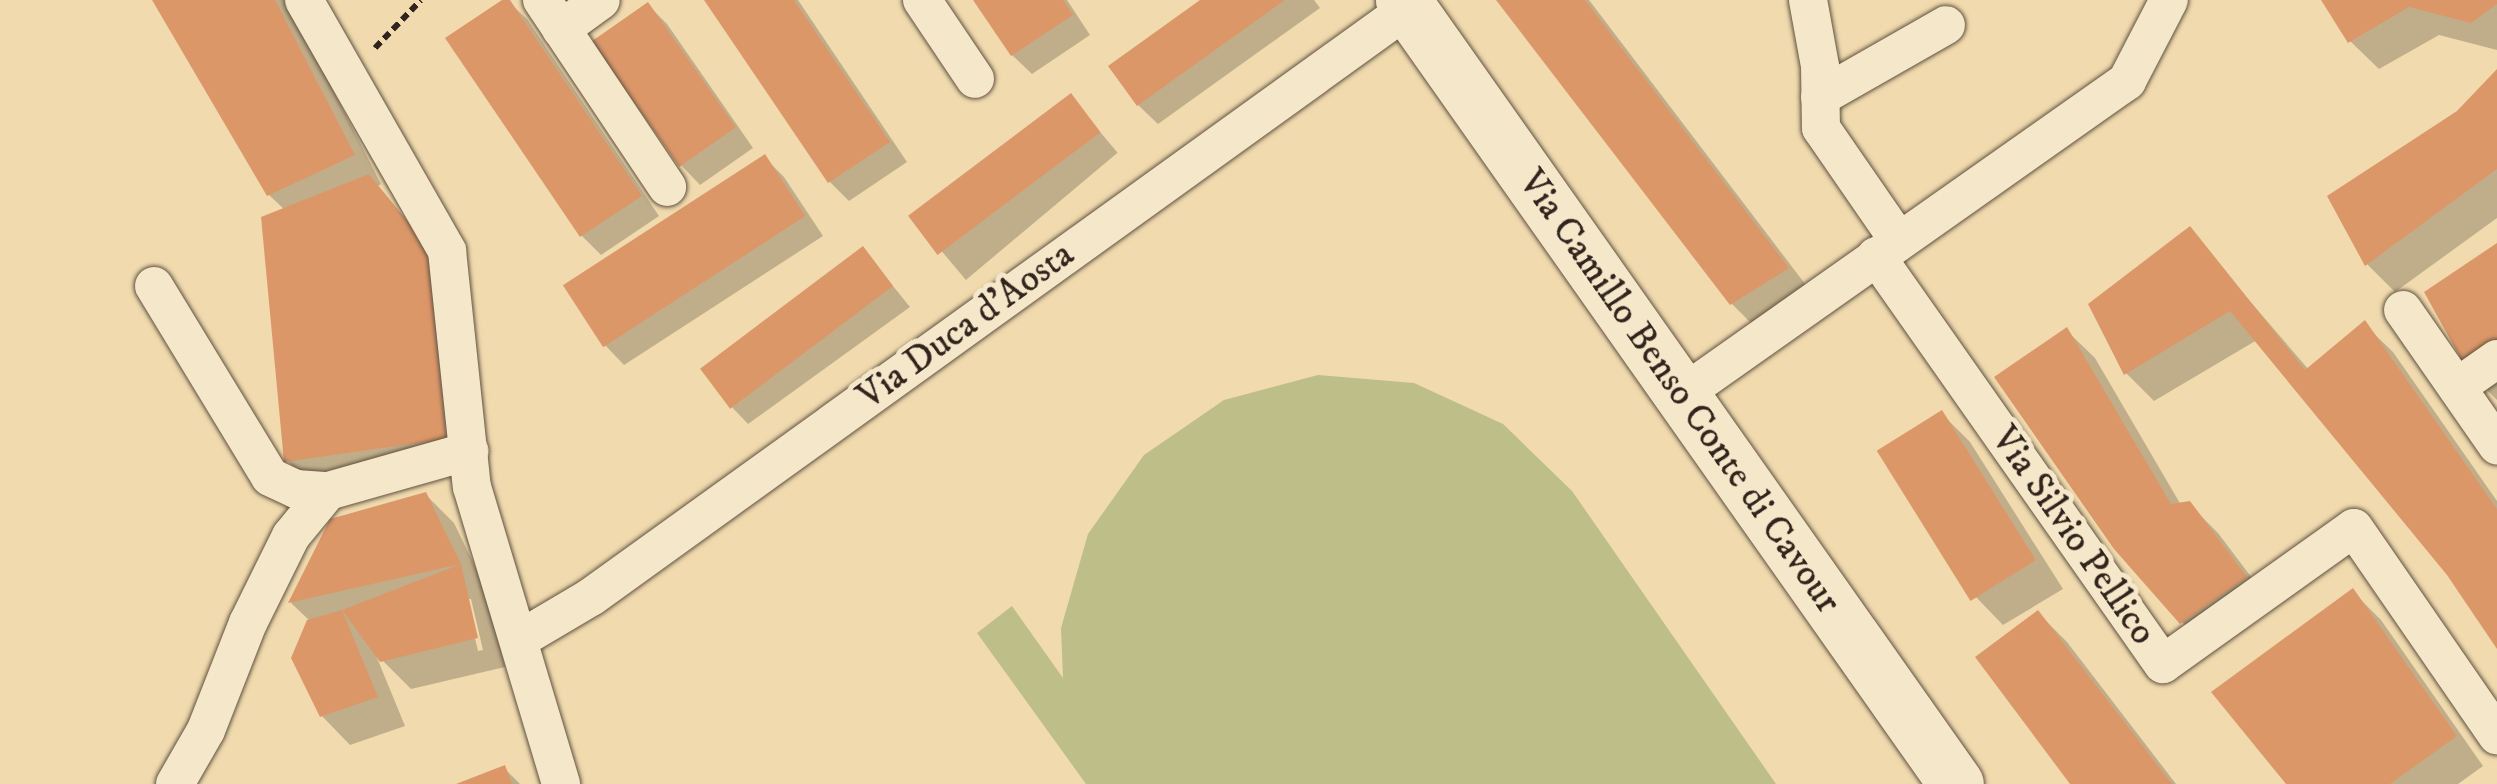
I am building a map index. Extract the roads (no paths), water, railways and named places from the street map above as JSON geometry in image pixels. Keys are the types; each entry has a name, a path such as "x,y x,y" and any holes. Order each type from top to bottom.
{"main road":[{"name":"Via Camillo Benso Conte di Cavour","path":"1406,4 1956,784"}],"street":[{"path":"304,0 447,252 472,487 560,784"},
{"path":"601,0 551,14 667,188"},
{"path":"922,0 975,78"},
{"name":"Via Silvio Pellico","path":"1808,0 1820,66 1821,128 1888,248 2164,664 2354,528 2497,735"},
{"path":"1680,396 2128,81 2169,0"},
{"name":"Via Duca d'Aosta","path":"520,639 591,597 1406,4"},
{"path":"1820,97 1946,25"},
{"path":"154,286 270,476 296,490 328,491 469,452"},
{"path":"2403,310 2497,445"},
{"path":"2457,387 2497,359"},
{"path":"175,784 206,730 248,623 291,536 328,491"}]}
